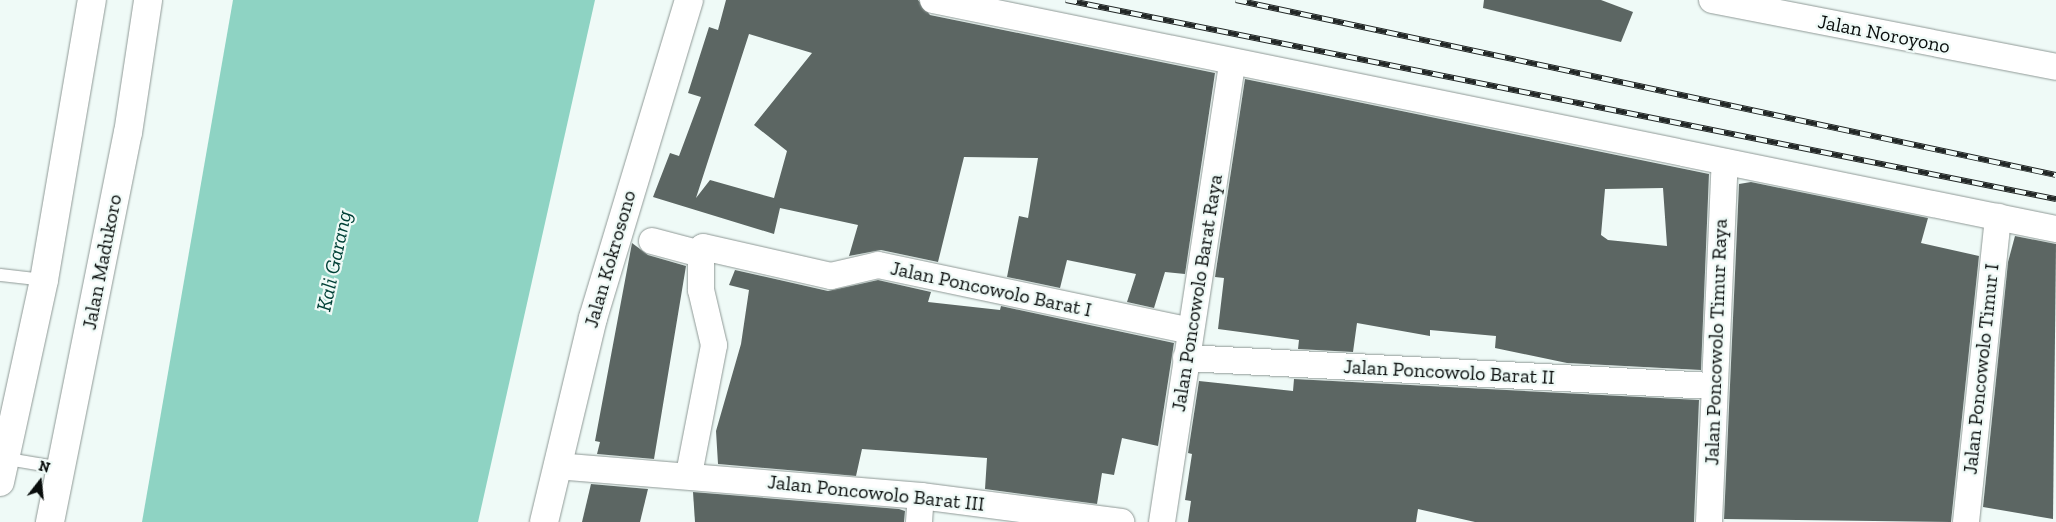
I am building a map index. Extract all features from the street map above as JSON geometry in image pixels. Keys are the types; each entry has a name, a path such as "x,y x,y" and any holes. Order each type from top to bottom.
{"street":[{"path":"2,466 44,280 92,0"},
{"name":"Jalan Madukoro","path":"50,522 128,133 148,0"},
{"name":"Jalan Kokrosono","path":"544,522 616,234 689,0"},
{"path":"933,0 1232,64 2056,229"},
{"name":"Jalan Noroyono","path":"1712,0 1750,4 2056,67"},
{"name":"Jalan Poncowolo Barat Raya","path":"1162,522 1232,64"},
{"name":"Jalan Poncowolo Timur Raya","path":"1709,522 1712,386 1725,162"},
{"name":"Jalan Poncowolo Timur I","path":"1966,522 1998,217"},
{"name":"Jalan Poncowolo Barat I","path":"652,241 701,254 703,247 831,276 878,265 1190,330"},
{"path":"689,474 714,345 701,290 701,254"},
{"name":"Jalan Poncowolo Barat II","path":"1186,358 1712,386"},
{"name":"Jalan Poncowolo Barat III","path":"557,466 689,474 921,496 1121,522"},
{"path":"919,522 921,496"}],"lane":[{"path":"0,275 44,280"},
{"path":"2,466 60,468"}],"water":[{"name":"Kali Garang","path":"233,0 595,0 478,522 142,522"}],"building":[{"path":"726,0 918,0 930,15 1215,73 1185,274 1165,272 1154,308 1127,302 1136,274 1067,260 1060,288 1007,277 1019,216 1028,218 1038,158 964,157 938,262 881,250 849,256 858,225 780,208 774,234 653,197 670,153 679,156 701,97 688,93 709,27 718,30","holes":["749,34 812,53 754,125 787,151 774,198 710,180 696,198"]},
{"path":"1484,0 1601,0 1633,12 1621,42 1483,8"},
{"path":"1245,79 1709,174 1701,370 1567,363 1495,348 1496,336 1430,330 1430,336 1357,323 1353,352 1298,349 1299,340 1218,329 1224,278 1215,277","holes":["1663,188 1667,246 1608,240 1601,235 1605,189"]},
{"path":"1751,182 1928,218 1921,243 1979,256 1951,522 1724,519 1739,184"},
{"path":"2015,236 2056,244 2053,519 1983,507 2008,262"},
{"path":"632,243 648,255 686,266 654,459 597,454 600,442 595,441"},
{"path":"735,270 828,291 878,280 931,292 928,302 1000,310 1001,306 1174,343 1158,446 1122,438 1114,475 1102,473 1097,504 985,489 987,458 862,449 856,476 718,464 716,431 741,344 749,290 729,285"},
{"path":"1294,379 1699,400 1694,522 1475,522 1418,509 1416,522 1188,522 1191,501 1185,500 1192,454 1188,453 1199,381 1293,391"},
{"path":"591,484 648,489 640,522 582,522"},
{"path":"693,492 899,509 905,511 904,522 695,522"}],"railway":[{"path":"1066,0 2056,199"},
{"path":"1236,0 2056,175"}]}
